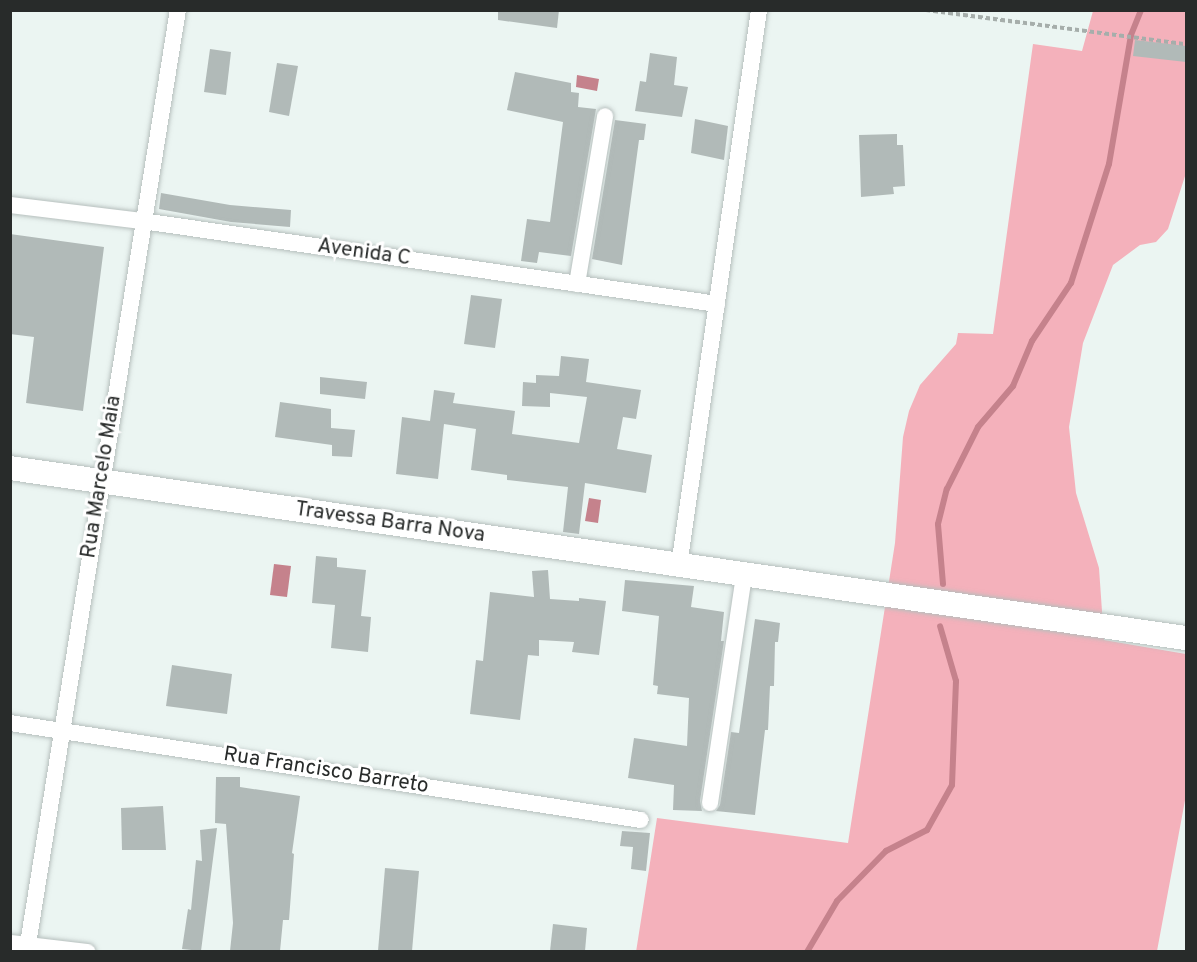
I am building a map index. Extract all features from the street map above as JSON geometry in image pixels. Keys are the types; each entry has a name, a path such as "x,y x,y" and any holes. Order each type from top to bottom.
{"street":[{"name":"Rua Marcelo Maia","path":"28,944 142,221 178,10"},
{"path":"679,566 759,10"},
{"path":"577,284 605,116"},
{"name":"Avenida C","path":"10,205 142,221 717,304"},
{"name":"Travessa Barra Nova","path":"10,468 1186,638"},
{"path":"710,803 744,575"},
{"name":"Rua Francisco Barreto","path":"10,723 641,820"},
{"path":"10,943 87,951"}],"path":[{"path":"926,10 1186,44"}],"shaded area":[{"path":"1093,11 1186,11 1186,173 1168,229 1156,242 1140,245 1113,265 1083,343 1069,427 1076,493 1099,568 1104,640 1186,654 1186,795 1157,951 636,952 657,818 848,843 895,543 903,437 909,411 920,385 956,344 958,333 993,334 1033,44 1082,51"},
{"path":"577,75 599,79 597,91 576,87"},
{"path":"589,498 601,500 598,523 585,521"},
{"path":"274,564 291,566 287,597 270,595"}],"building":[{"path":"498,10 559,10 557,28 498,20"},
{"path":"1135,40 1186,46 1186,62 1133,56"},
{"path":"210,49 231,52 226,95 204,92"},
{"path":"650,53 677,57 674,85 688,87 682,117 635,111 640,81 646,82"},
{"path":"277,63 298,66 289,116 269,112"},
{"path":"515,72 571,83 571,92 579,93 578,107 596,109 571,256 539,252 537,263 521,261 527,219 550,222 563,122 507,110"},
{"path":"695,119 728,126 724,160 691,153"},
{"path":"615,120 646,124 644,140 639,140 622,265 592,259"},
{"path":"897,134 897,145 903,145 905,186 893,187 894,194 861,197 859,135"},
{"path":"161,193 230,205 291,210 290,227 231,222 159,209"},
{"path":"10,234 104,247 83,411 26,403 34,337 10,334"},
{"path":"471,295 502,299 495,348 464,344"},
{"path":"561,356 589,359 586,382 641,390 636,419 623,417 617,449 652,455 646,493 585,483 579,534 563,532 568,487 507,480 507,475 471,470 476,429 444,424 438,479 396,474 402,417 430,421 434,390 455,393 453,403 515,411 512,434 579,443 587,397 550,393 550,407 522,406 523,382 536,383 536,375 559,376"},
{"path":"320,377 367,382 365,399 320,394"},
{"path":"280,402 331,409 331,428 355,430 352,457 332,456 332,445 275,437"},
{"path":"316,556 337,558 337,567 366,570 361,616 371,617 368,652 331,648 335,605 312,603"},
{"path":"548,570 550,599 579,601 579,598 606,601 599,655 572,652 574,642 539,640 539,656 528,655 520,720 470,714 476,660 483,661 490,592 534,597 532,571"},
{"path":"625,580 694,586 691,607 724,612 721,641 724,641 700,801 702,811 673,810 674,785 628,778 634,738 687,746 689,698 657,694 658,686 653,685 659,616 622,611"},
{"path":"755,619 780,623 778,642 775,642 774,686 770,686 768,730 765,730 755,815 716,811 720,805 731,732 739,733"},
{"path":"172,665 232,674 227,714 166,706"},
{"path":"216,777 240,777 240,787 300,796 292,853 294,854 289,920 283,920 280,951 230,951 233,923 226,824 215,823"},
{"path":"163,806 166,850 122,850 121,808"},
{"path":"217,828 201,951 182,949 188,909 191,910 196,860 202,861 200,830"},
{"path":"622,831 650,833 646,871 631,869 633,847 620,846"},
{"path":"385,868 419,871 412,951 378,951"},
{"path":"553,924 587,928 585,951 550,951"}],"waterway":[{"path":"943,584 938,524 947,489 978,427 1013,386 1032,341 1071,283 1109,164 1131,35 1141,10"},
{"path":"807,952 837,901 886,851 927,830 952,785 956,681 940,626"}]}
